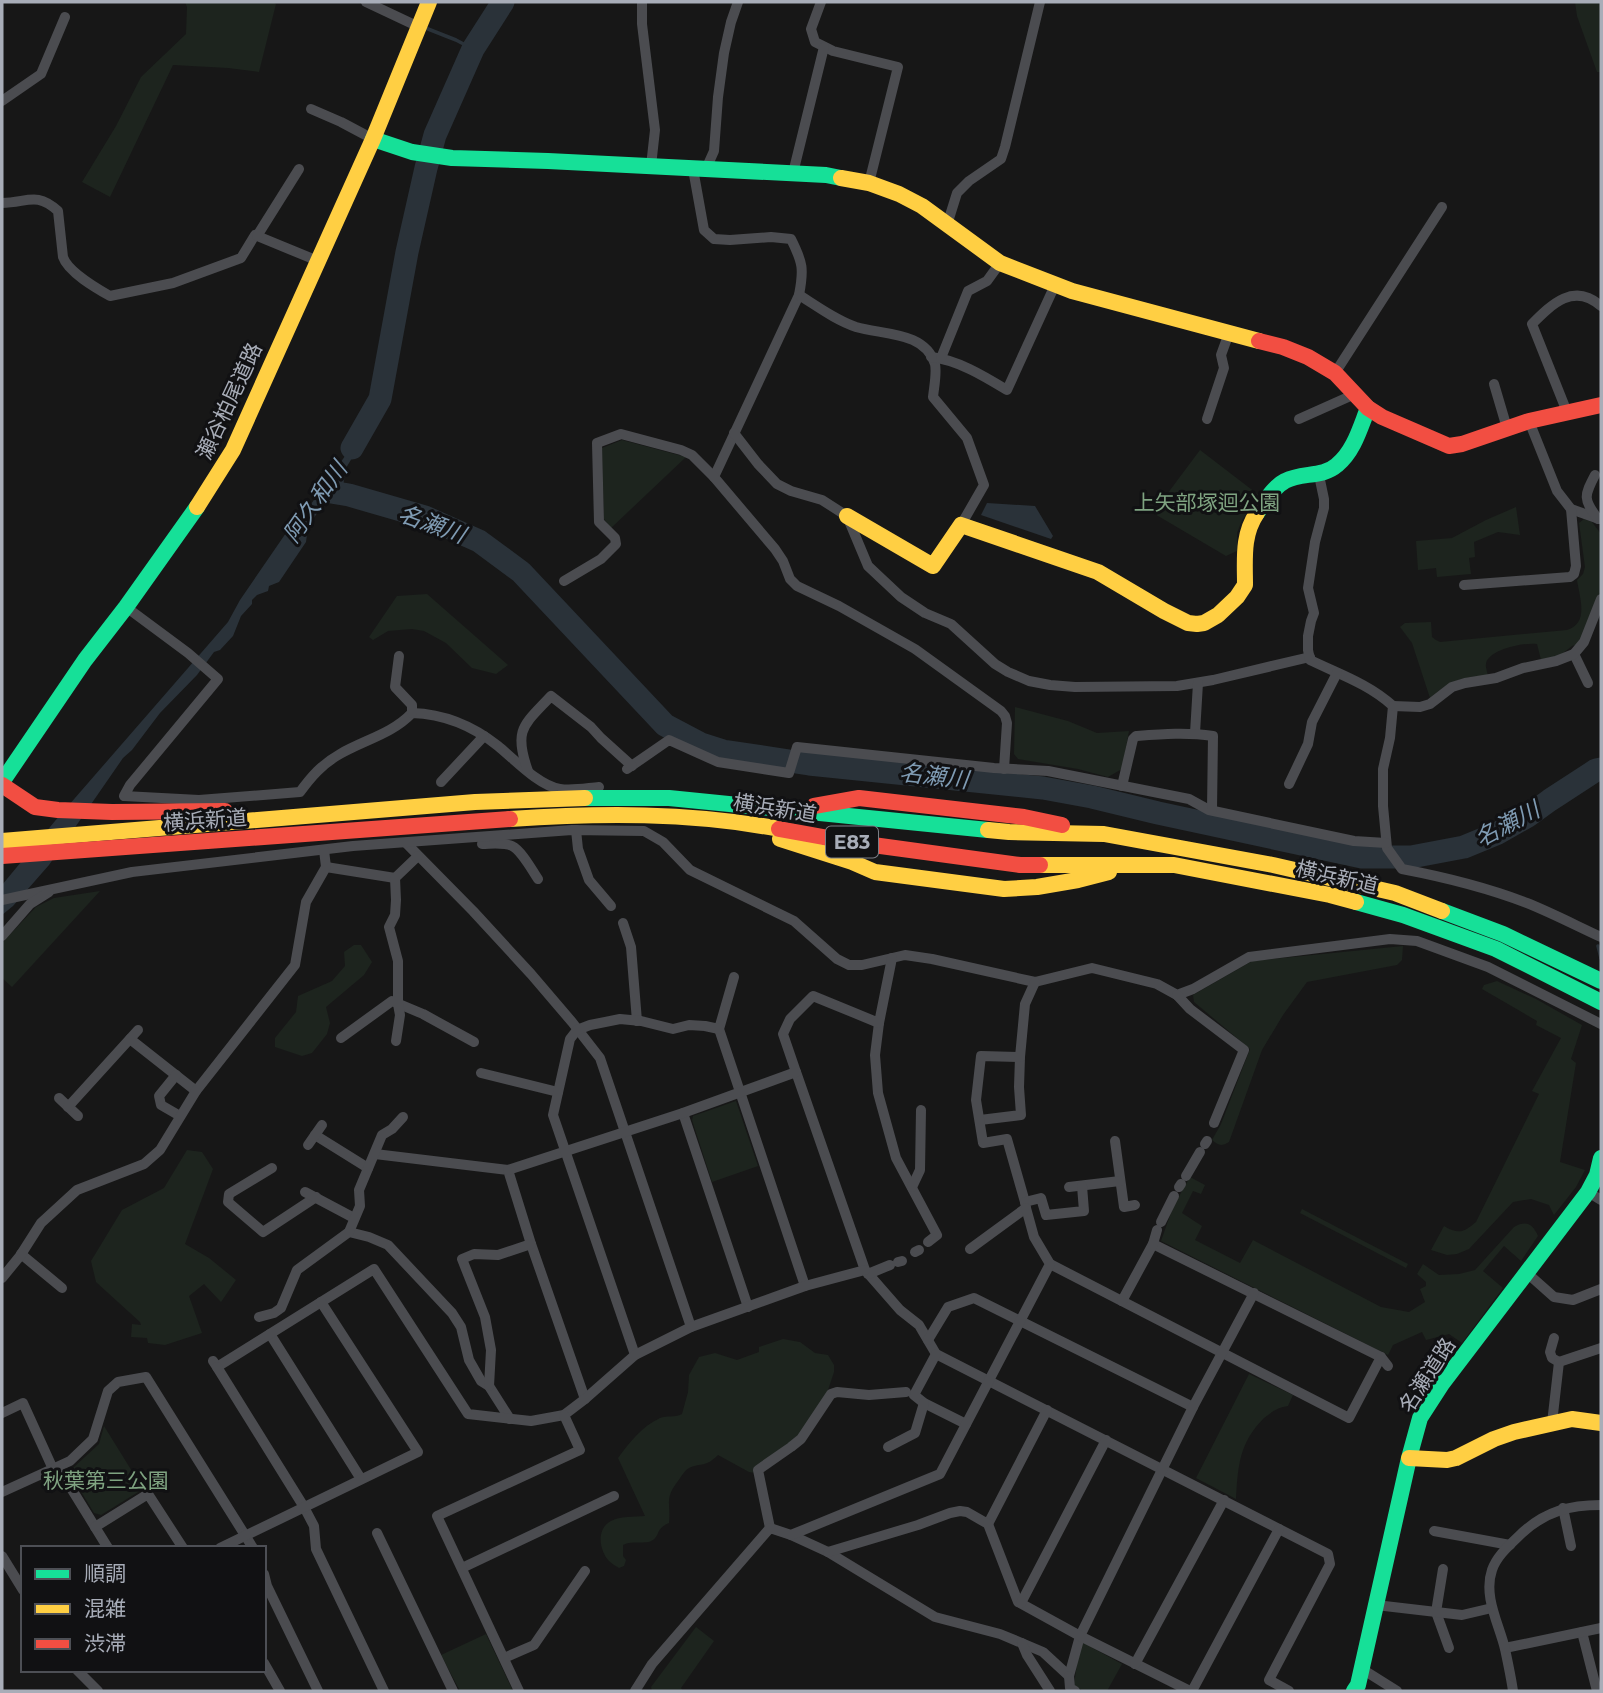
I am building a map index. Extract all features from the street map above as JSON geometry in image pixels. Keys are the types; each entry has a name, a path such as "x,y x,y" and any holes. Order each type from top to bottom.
{"main road":[{"name":"瀬谷柏尾道路","path":"2,784 85,660 210,488 233,450 373,139 429,2"},
{"path":"373,139 420,153 445,157 826,175 869,183 922,206 1000,263 1055,285 1283,347 1308,358 1335,373 1368,408 1382,417 1449,446 1529,421 1601,405"},
{"path":"848,516 933,566 961,525 1102,573 1189,624 1208,622 1243,592 1245,537 1250,523 1278,486 1287,480 1331,470 1342,461 1368,408"},
{"path":"2,784 35,807 58,810 339,813"},
{"path":"560,789 578,798 599,787"},
{"name":"横浜新道","path":"2,841 475,802 578,798 669,798 1010,832 1104,834 1273,865 1395,893 1503,934 1601,981"},
{"name":"横浜新道","path":"2,856 569,815 642,814 728,821 852,842 1020,865 1174,865 1330,895 1403,915 1464,936 1496,949 1601,1002"},
{"path":"728,821 875,872 993,888 1037,887 1078,880 1134,865"},
{"name":"名瀬道路","path":"1354,1691 1362,1669 1420,1418 1419,1409 1442,1384 1527,1273 1595,1196 1601,1158"},
{"path":"1409,1458 1447,1461 1514,1432 1572,1419 1601,1423"}],"street":[{"path":"366,2 419,27"},
{"path":"642,2 642,24 655,130 651,166"},
{"path":"714,477 799,295 803,274 800,258 791,239 714,239 704,230 700,169 714,151 724,52 738,2"},
{"path":"821,2 811,29 815,42 833,51 898,67 869,183"},
{"path":"947,225 957,193 969,181 1001,159 1040,2"},
{"path":"2,101 41,74 65,17"},
{"path":"793,173 824,47"},
{"path":"311,109 373,139"},
{"path":"2,203 14,203 28,198 48,202 58,211 65,263 92,286 110,296 173,283 241,258 299,169"},
{"path":"1335,373 1442,207"},
{"path":"257,236 318,261"},
{"path":"961,525 984,485 967,438 933,397 936,358 968,291 987,281 1000,263"},
{"path":"799,295 843,322 912,339 936,358 980,374 1007,390 1055,285"},
{"path":"1567,412 1532,324 1565,297 1579,296 1601,305"},
{"path":"1207,419 1224,368 1221,355 1229,333"},
{"path":"1493,384 1507,428"},
{"path":"1299,419 1355,394"},
{"path":"1529,421 1557,491 1571,509 1600,521"},
{"path":"734,433 777,484 790,491 822,500 848,516 868,566 901,597 925,613 951,624 995,664 1029,681 1075,687 1164,687 1310,657"},
{"path":"564,582 601,559 616,544 615,538 599,522 597,443 621,434 681,450 692,455 714,477 775,549 790,579 797,586 839,606 915,649 1001,710 1007,723 1004,769"},
{"path":"1320,473 1324,508 1317,531 1308,588 1314,613 1308,636 1310,660 1366,685 1393,705 1420,707 1430,704 1452,687 1556,662 1574,654 1584,642 1601,599"},
{"path":"1595,475 1587,491 1587,505 1600,521"},
{"path":"1464,585 1570,577 1576,566 1571,509"},
{"path":"126,607 218,679 130,785 124,796 199,800 300,792 318,769 340,754 384,734 405,721 412,713 412,705 395,687 399,656"},
{"path":"1574,654 1588,683"},
{"path":"1289,784 1308,744 1312,722 1337,673"},
{"path":"1195,733 1198,682"},
{"path":"528,771 521,746 521,733 524,725 551,696 591,727 629,768 669,740 718,762 789,773 797,747 1004,769 1048,771 1189,799 1212,810 1354,841 1387,845"},
{"path":"1393,705 1390,738 1383,769 1383,806 1387,845 1399,866 1402,869 1498,893 1601,937"},
{"path":"412,713 440,716 484,736 537,778 560,789 599,787"},
{"path":"1122,786 1136,736 1195,733 1213,736 1212,810"},
{"path":"441,782 484,736"},
{"path":"576,830 578,849 589,880 611,906"},
{"path":"2,900 132,872 353,846 576,830 644,831 663,842 690,870 794,921 837,959 849,965 862,965 905,955 1035,982 1092,968 1157,984 1177,995 1190,1009 1244,1049 1209,1136 1180,1186 1122,1301"},
{"path":"464,838 471,844 512,846 538,878"},
{"path":"406,843 489,928 600,1058 691,1327"},
{"path":"2,1278 41,1223 77,1190 144,1164 160,1150 196,1091 295,965 306,902 326,867 324,850"},
{"path":"396,1041 400,1015 398,961 389,927 395,915 395,878 418,856"},
{"path":"326,867 395,878"},
{"path":"2,936 30,904 55,888"},
{"path":"623,923 631,947 637,1021"},
{"path":"1177,995 1193,989 1249,957 1390,939 1416,941 1488,967 1601,1024"},
{"path":"891,958 875,1055 878,1093 897,1158 933,1238"},
{"path":"734,978 719,1029 805,1286"},
{"path":"980,1120 1021,1115 1020,1056 1025,1004 1035,982"},
{"path":"879,1023 814,996 790,1019 783,1034 866,1272 900,1310 919,1325 936,1354 1328,1554 1330,1564 1261,1691"},
{"path":"341,1038 392,1001 423,1014 474,1042"},
{"path":"635,1355 553,1115 570,1039 578,1030 590,1025 621,1019 673,1029 705,1026 719,1029"},
{"path":"68,1107 134,1034 196,1091"},
{"path":"1020,1056 981,1056 976,1100 983,1143 1007,1139 1034,1237 1050,1264 1349,1418 1384,1362 1254,1293 1153,1244"},
{"path":"375,1154 508,1170 683,1113 796,1072"},
{"path":"481,1073 558,1092"},
{"path":"176,1075 159,1096 161,1105 180,1116"},
{"path":"95,1077 104,1086"},
{"path":"59,1098 78,1116"},
{"path":"912,1187 920,1170 921,1110"},
{"path":"683,1113 748,1307"},
{"path":"259,1317 281,1308 297,1270 349,1232 360,1206 359,1190 382,1135 403,1117"},
{"path":"322,1125 311,1140 368,1168"},
{"path":"1128,1150 1115,1146 1124,1206 1135,1205"},
{"path":"272,1168 264,1179 229,1194 228,1202 263,1232 311,1194 354,1218"},
{"path":"508,1170 585,1399"},
{"path":"1069,1187 1120,1181"},
{"path":"970,1250 1025,1205 1041,1198 1046,1215 1084,1211 1082,1186"},
{"path":"349,1232 388,1245 452,1313 461,1326 469,1360 481,1381 489,1386 510,1419"},
{"path":"489,1386 491,1350 485,1317 462,1259 474,1254 498,1255 531,1244"},
{"path":"21,1254 62,1288"},
{"path":"384,1691 316,1549 314,1526 215,1364 270,1334 374,1269 468,1414 531,1421 564,1415 635,1355 691,1327 805,1286 897,1263"},
{"path":"791,1535 940,1474 1050,1264"},
{"path":"1527,1273 1554,1297 1573,1300 1601,1289"},
{"path":"1075,1691 1070,1688 1069,1676 1080,1636 1221,1353 1254,1293"},
{"path":"928,1340 948,1307 974,1298 1194,1407"},
{"path":"224,1546 418,1452 321,1302"},
{"path":"270,1334 361,1479"},
{"path":"1554,1338 1550,1352 1552,1358 1559,1362 1601,1348"},
{"path":"910,1393 936,1354"},
{"path":"1552,1423 1559,1362"},
{"path":"2,1492 69,1461 93,1439 108,1391 118,1382 146,1377 252,1546"},
{"path":"770,1528 758,1470 801,1438 831,1394 910,1393 965,1424"},
{"path":"2,1413 23,1403 56,1468 107,1546"},
{"path":"888,1447 915,1433 924,1403"},
{"path":"988,1524 1047,1410"},
{"path":"519,1691 437,1516 580,1450 564,1415"},
{"path":"1021,1603 1106,1440"},
{"path":"95,1527 148,1494 182,1546"},
{"path":"462,1568 614,1496"},
{"path":"1135,1664 1224,1500"},
{"path":"1513,1691 1505,1648 1489,1590 1491,1572 1497,1558 1536,1522 1563,1508 1601,1505"},
{"path":"1563,1508 1571,1546"},
{"path":"828,1552 950,1513 967,1512 988,1524 1018,1602 1191,1691 1279,1529"},
{"path":"770,1528 828,1552 935,1617 1000,1634 1043,1652 1069,1676"},
{"path":"635,1691 652,1664 770,1528"},
{"path":"1434,1531 1510,1545"},
{"path":"377,1533 453,1691"},
{"path":"2,1556 21,1587"},
{"path":"1443,1569 1436,1612 1449,1648"},
{"path":"504,1658 534,1645 585,1571"},
{"path":"266,1582 318,1691"},
{"path":"1376,1605 1462,1615 1492,1608"},
{"path":"1505,1648 1601,1628"},
{"path":"1582,1632 1597,1691"},
{"path":"1022,1643 1050,1691"},
{"path":"266,1666 280,1691"},
{"path":"1362,1669 1397,1691"},
{"path":"78,1672 98,1691"},
{"path":"1269,1680 1289,1691"}],"green space":[{"path":"185,2 276,4 259,72 173,65 110,197 82,182 116,126 141,77 186,34"},
{"path":"1575,2 1601,2 1601,72 1597,72 1577,16"},
{"path":"622,440 686,457 611,528 604,519 602,448"},
{"name":"上矢部塚迴公園","path":"1200,450 1260,496 1242,520 1237,533 1237,551 1226,556 1153,513"},
{"path":"1516,507 1520,535 1498,532 1474,542 1475,557 1469,558 1471,574 1437,577 1436,568 1418,570 1416,541 1452,538"},
{"path":"1584,519 1592,522 1601,534 1601,591 1579,644 1558,657 1541,660 1537,644 1508,648 1488,659 1488,676 1457,681 1430,698 1412,643 1400,627 1405,623 1431,622 1432,637 1440,642 1567,630 1574,627 1581,616 1577,580 1585,567 1579,523"},
{"path":"427,594 508,665 496,674 472,668 446,643 424,631 388,631 373,640 369,637 397,596"},
{"path":"1015,707 1068,721 1097,733 1129,731 1122,769 1108,777 1018,759 1014,754"},
{"path":"100,891 12,987 2,978 2,943 36,907 54,898"},
{"path":"354,945 361,945 372,962 364,975 326,1007 330,1023 327,1034 312,1053 302,1056 275,1047 275,1038 296,1012 298,996 332,981 345,966 344,952"},
{"path":"1403,946 1402,960 1397,965 1307,982 1262,1050 1229,1142 1220,1145 1212,1140 1221,1124 1250,1049 1194,1002 1193,995 1252,961"},
{"path":"1497,981 1582,1025 1571,1059 1576,1063 1560,1162 1585,1170 1576,1187 1554,1215 1549,1205 1531,1199 1513,1202 1469,1249 1447,1255 1431,1250 1444,1226 1461,1231 1476,1222 1539,1094 1532,1091 1561,1038 1536,1025 1537,1021 1482,989 1484,985"},
{"path":"736,1101 758,1166 712,1182 693,1116"},
{"path":"187,1150 202,1152 213,1169 185,1244 209,1258 236,1280 221,1302 204,1284 189,1296 202,1333 165,1345 148,1343 147,1338 131,1337 132,1324 141,1325 140,1322 96,1282 91,1261 122,1210 164,1188"},
{"path":"1190,1177 1205,1185 1201,1194 1193,1191 1182,1213 1202,1226 1195,1240 1240,1263 1253,1240 1381,1307 1409,1312 1425,1302 1420,1289 1426,1286 1426,1282 1417,1274 1423,1264 1439,1275 1459,1274 1475,1270 1518,1225 1529,1224 1538,1236 1521,1261 1504,1246 1483,1271 1503,1288 1462,1343 1449,1334 1426,1340 1422,1332 1393,1345 1388,1355 1161,1241 1173,1207"},
{"path":"1302,1209 1408,1264 1406,1268 1300,1213"},
{"path":"783,1339 800,1342 815,1353 828,1355 834,1365 825,1399 799,1436 755,1473 718,1455 707,1463 689,1468 671,1492 669,1523 650,1541 623,1545 623,1556 626,1560 624,1566 619,1568 611,1563 601,1546 603,1529 614,1519 645,1516 618,1458 622,1452 636,1435 653,1422 663,1417 682,1414 689,1375 699,1357 715,1353 737,1360 759,1352 759,1347"},
{"path":"1249,1374 1293,1395 1288,1406 1264,1418 1249,1437 1239,1465 1236,1499 1196,1478"},
{"name":"秋葉第三公園","path":"104,1426 143,1489 101,1515 94,1513 71,1475 73,1468 99,1444"},
{"path":"696,1627 714,1641 681,1688 683,1691 652,1691 651,1687"},
{"path":"486,1634 512,1689 460,1691 441,1655"},
{"path":"1080,1641 1122,1664 1107,1691 1083,1691 1074,1685"}],"water":[{"path":"381,403 346,468 345,491 363,498 331,497 325,501 308,527 306,542 279,582 269,586 268,591 252,600 252,604 241,616 233,636 220,650 214,652 197,675 160,713 123,758 49,865 2,915 2,885 228,622 286,533 328,481"},
{"path":"987,503 1035,506 1053,536 1051,539 981,515"}],"waterway":[{"name":"阿久和川","path":"352,448 380,399 407,252 435,135 473,49 503,2"},
{"path":"423,27 473,49"},
{"name":"名瀬川","path":"331,492 425,517 479,541 521,572 665,725 701,744 723,751 809,764 1043,788 1362,857 1411,857 1464,847 1498,833 1528,816 1601,769"},
{"path":"1598,946 1601,958"}],"traffic: fast":[{"path":"373,139 412,152 452,158 826,175 841,178"},
{"path":"1257,513 1273,491 1285,481 1325,472 1337,465 1352,446 1368,408"},
{"path":"2,782 85,660 197,507"},
{"path":"585,798 669,798 988,830"},
{"path":"1356,902 1403,915 1496,949 1601,1002"},
{"path":"1442,911 1503,934 1601,981"},
{"path":"1354,1691 1358,1685 1420,1418 1442,1384 1588,1192 1597,1175 1601,1158"}],"traffic: slow":[{"path":"197,507 233,450 373,139 429,2"},
{"path":"841,178 869,183 922,206 1000,263 1072,291 1259,341"},
{"path":"847,516 933,566 961,525 1098,572 1164,611 1188,623 1197,624 1218,615 1245,585 1247,539 1257,513"},
{"path":"2,841 475,802 585,798"},
{"path":"510,819 644,815 712,819 779,829"},
{"path":"988,830 1104,834 1273,865 1395,893 1442,911"},
{"path":"780,839 875,872 1004,889 1037,887 1109,872"},
{"path":"1040,865 1174,865 1356,902"},
{"path":"1409,1458 1456,1458 1514,1432 1572,1419 1601,1423"}],"traffic: jam":[{"path":"1259,341 1308,357 1335,373 1368,408 1382,417 1449,446 1529,421 1601,405"},
{"path":"2,785 35,807 58,810 225,811"},
{"path":"814,806 859,798 1024,817 1062,825"},
{"path":"2,856 510,819"},
{"path":"779,829 851,842 1020,865 1040,865"}]}
